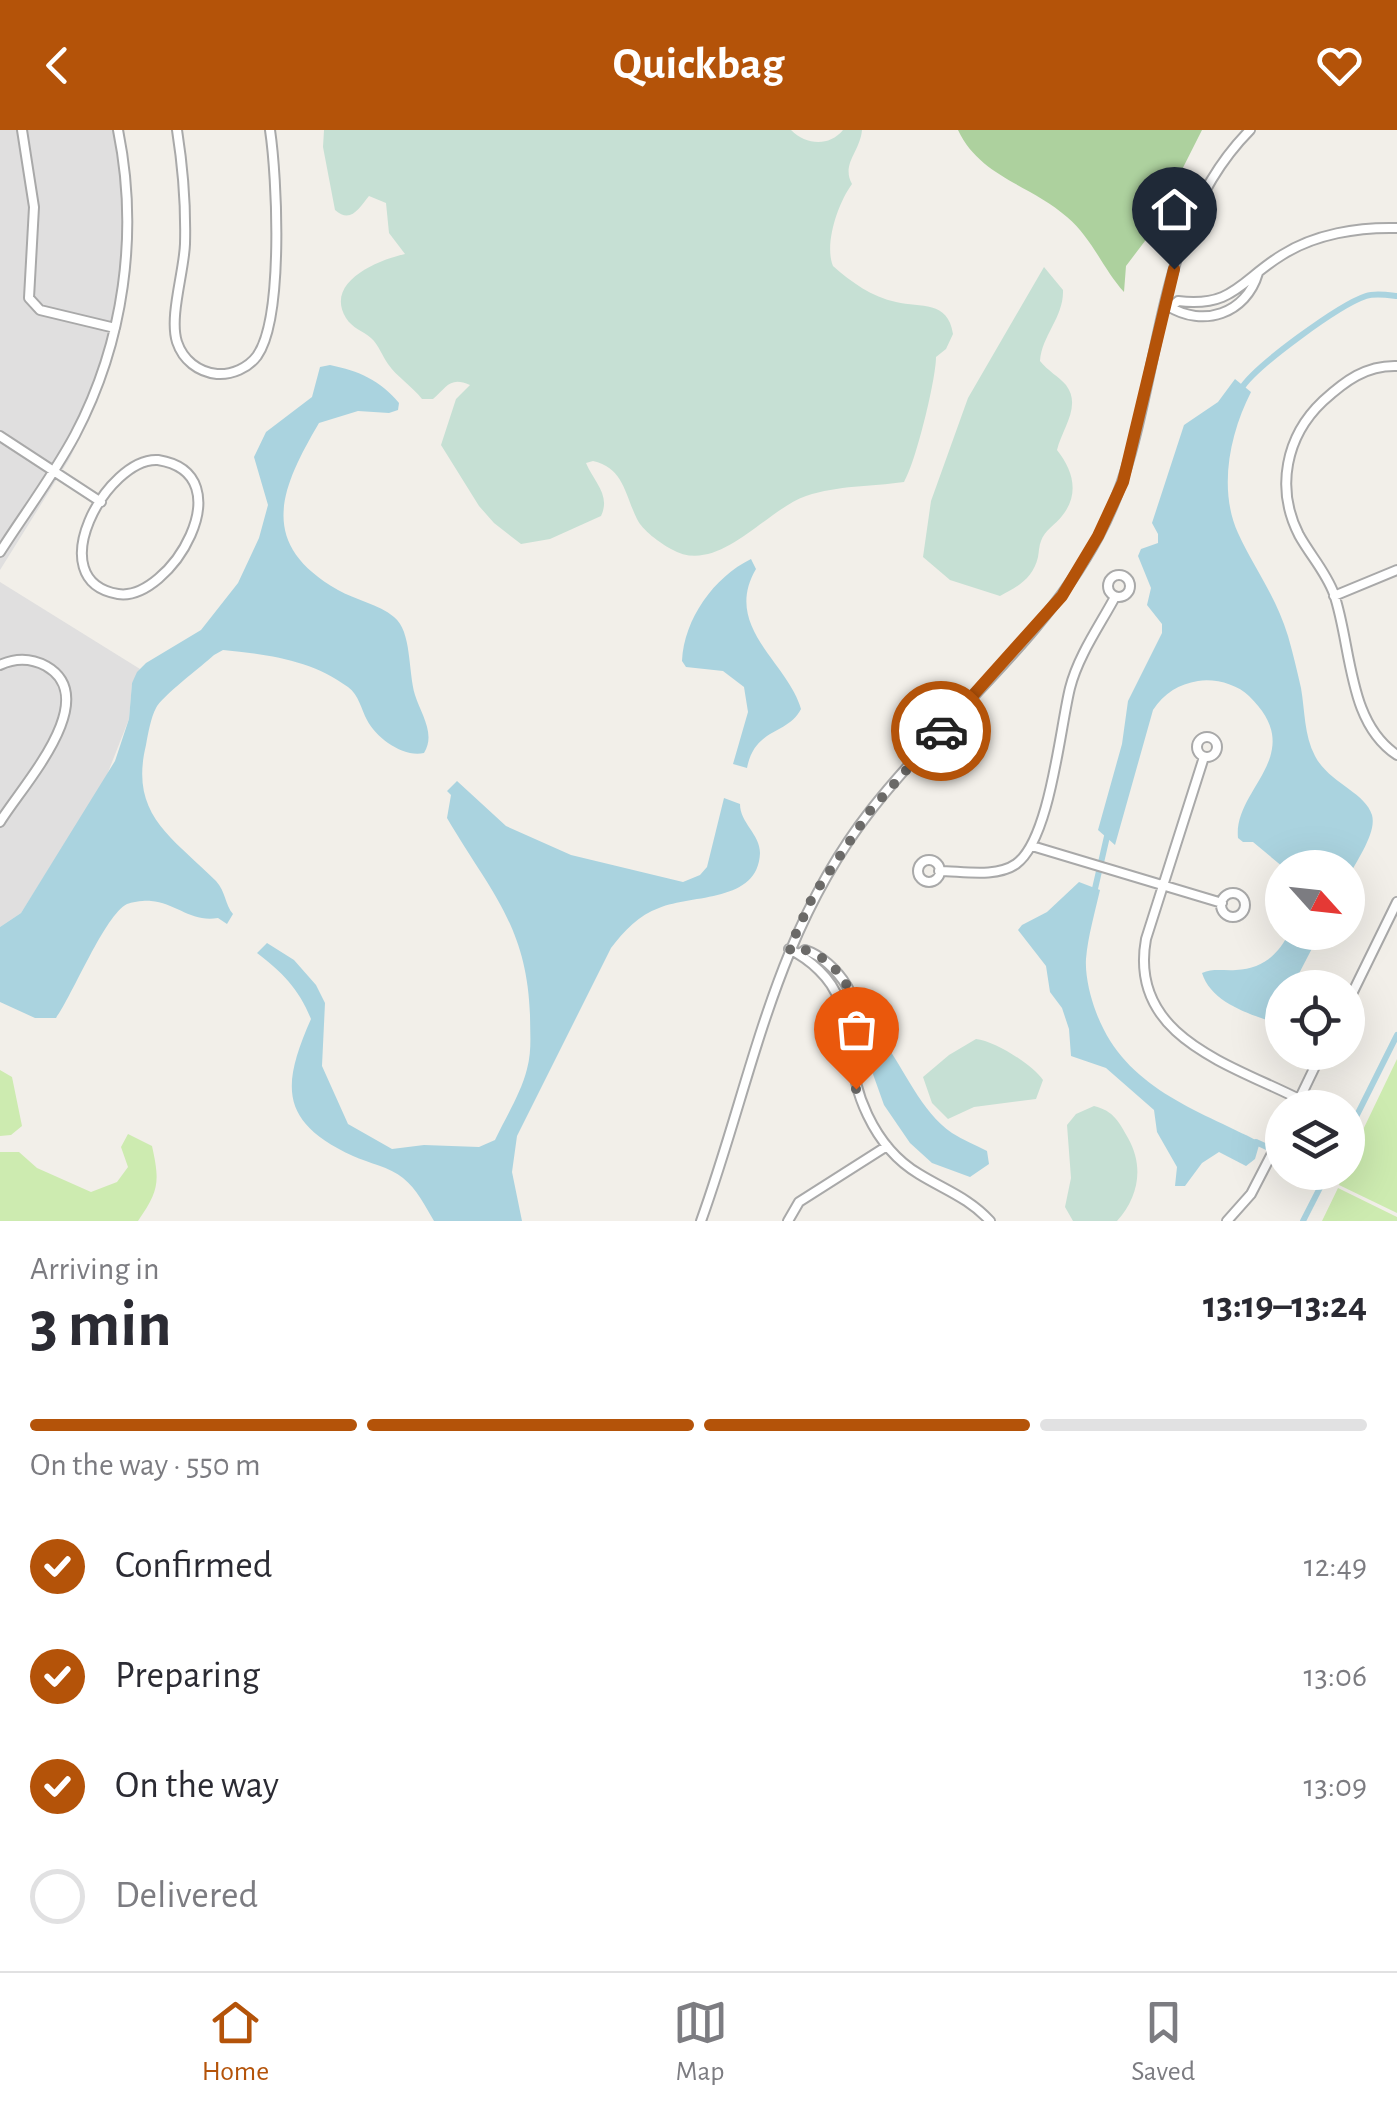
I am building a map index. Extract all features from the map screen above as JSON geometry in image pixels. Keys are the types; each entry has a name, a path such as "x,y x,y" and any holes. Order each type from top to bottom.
{"street":[{"path":"22,130 34,207 29,298 40,310 115,328"},
{"path":"0,552 54,470 93,397 115,328 128,238 127,191 118,130"},
{"path":"177,130 185,207 176,340 191,363 208,372 224,374 241,369 255,358 266,333 276,234 270,130"},
{"path":"701,1221 789,949 813,896 870,811 1062,596 1098,536 1123,482 1184,239 1226,158 1250,130"},
{"path":"1168,306 1178,301 1214,302 1232,295 1292,250 1329,236 1397,228"},
{"path":"1168,306 1184,316 1217,315 1234,309 1248,297 1258,273"},
{"path":"1214,302 1217,315"},
{"path":"1397,366 1365,370 1312,410 1298,431 1288,458 1286,494 1290,513 1334,596 1364,716 1375,736 1397,755"},
{"path":"0,436 101,502"},
{"path":"142,460 158,460 186,472 198,491 200,509 194,526 160,578 139,593 126,594 94,583 82,559 82,537 101,502 127,468 142,460"},
{"path":"1334,596 1397,570"},
{"path":"939,871 1001,871 1016,864 1032,846 1060,750 1071,684 1115,596"},
{"path":"0,665 19,660 50,669 61,681 68,706 58,733 0,822"},
{"path":"1204,756 1146,939 1143,965 1149,995 1169,1027 1188,1042 1274,1090"},
{"path":"1032,846 1222,903"},
{"path":"1364,970 1397,902"},
{"path":"789,949 824,976 839,1002 846,1033 853,1039"},
{"path":"799,954 805,950 828,960 852,998 857,1031 851,1066 856,1089 888,1146 906,1165 967,1199 990,1221"},
{"path":"839,1002 852,998"},
{"path":"788,1221 800,1202 888,1146"},
{"path":"1228,1221 1252,1194 1265,1168"}],"shaded area":[{"path":"0,130 123,130 130,193 130,251 111,357 93,408 70,458 0,570"},
{"path":"0,582 140,669 132,683 129,719 105,780 21,913 0,927"}],"green space":[{"path":"324,130 791,130 803,139 817,142 831,139 843,130 862,130 850,164 852,184 837,212 831,235 833,266 879,297 939,311 946,315 953,334 946,349 936,357 924,420 904,482 806,496 724,548 689,555 671,549 647,532 617,476 593,461 586,463 603,495 601,516 550,539 521,544 479,506 441,445 456,399 470,385 453,382 433,399 422,399 392,369 374,341 346,318 341,305 348,284 369,267 405,254 389,233 386,203 369,196 350,215 335,210 323,147"},
{"path":"958,130 1202,130 1148,237 1126,266 1124,292 1076,225 979,159"},
{"path":"1044,267 1063,290 1060,309 1040,361 1070,393 1072,409 1057,450 1067,466 1073,491 1068,508 1043,537 1033,571 1000,596 950,580 923,557 931,501 968,398"},
{"path":"976,1039 1003,1049 1038,1074 1043,1080 1036,1099 974,1107 948,1119 932,1103 923,1077"},
{"path":"1397,1059 1397,1213 1349,1190 1365,1190 1365,1126"},
{"path":"0,1070 12,1077 22,1126 11,1135 0,1136"},
{"path":"1094,1106 1119,1122 1136,1159 1134,1192 1117,1221 1073,1221 1065,1207 1071,1178 1067,1125 1076,1114"},
{"path":"128,1134 152,1146 156,1169 154,1194 138,1221 0,1221 0,1152 19,1152 37,1168 91,1192 117,1182 128,1167 121,1147"},
{"path":"1337,1190 1397,1217 1397,1221 1322,1221"}],"water":[{"path":"330,365 376,382 399,403 398,410 358,411 319,423 286,494 286,535 296,554 313,572 400,623 415,695 428,731 424,753 400,750 384,740 371,727 352,690 319,670 256,654 223,650 214,655 159,703 142,769 149,807 170,837 219,885 233,914 227,924 218,918 200,918 160,903 127,904 99,939 56,1018 35,1018 0,1002 0,927 21,913 115,761 129,719 132,683 137,672 201,630 238,583 259,538 268,505 254,457 266,432 312,397 320,367"},
{"path":"1235,379 1251,392 1237,425 1229,461 1232,516 1290,642 1315,756 1362,800 1372,815 1369,838 1363,850 1265,852 1253,842 1238,838 1246,803 1271,754 1272,736 1266,717 1249,696 1218,681 1184,684 1157,704 1115,845 1098,830 1122,744 1128,701 1162,633 1162,624 1147,605 1151,588 1138,556 1141,549 1158,543 1152,523 1184,425 1218,402"},
{"path":"751,559 756,569 748,590 747,609 752,626 801,709 757,745 747,768 733,764 748,712 744,687 723,671 686,667 682,661 688,630 703,601 725,577"},
{"path":"457,781 506,826 571,855 683,882 700,875 707,867 724,798 740,804 759,846 756,869 748,881 721,894 652,911 632,924 611,948 517,1136 512,1172 522,1221 434,1221 417,1192 403,1178 353,1156 311,1130 293,1100 292,1083 311,1019 289,982 257,953 267,943 294,960 316,985 325,1003 322,1066 348,1124 392,1149 424,1145 479,1147 495,1140 529,1062 527,984 522,956 503,910 447,818 451,795 447,791"},
{"path":"1079,882 1100,890 1086,965 1092,999 1108,1038 1124,1059 1163,1092 1260,1142 1255,1159 1246,1166 1219,1152 1202,1163 1185,1186 1175,1186 1177,1167 1157,1132 1154,1110 1106,1068 1071,1056 1069,1029 1062,1008 1050,992 1046,966 1018,930 1047,912"},
{"path":"1278,950 1311,950 1301,970 1265,970 1265,1020 1222,999 1202,973 1245,969"},
{"path":"874,1038 882,1039 931,1114 952,1133 987,1151 989,1164 970,1177 932,1163 910,1143 884,1105 869,1063"}],"waterway":[{"path":"1241,389 1280,352 1337,311 1370,295 1397,296"},
{"path":"1094,893 1108,832"},
{"path":"1365,1099 1397,1035"},
{"path":"1256,1142 1265,1146"},
{"path":"1303,1221 1319,1190"}],"way so far":[{"path":"856,1089 851,1054 857,1024 848,988 828,960 805,950 799,954 789,949 813,896 870,811 941,731"}],"route":[{"path":"941,731 1062,596 1098,536 1123,482 1174,269"}]}
